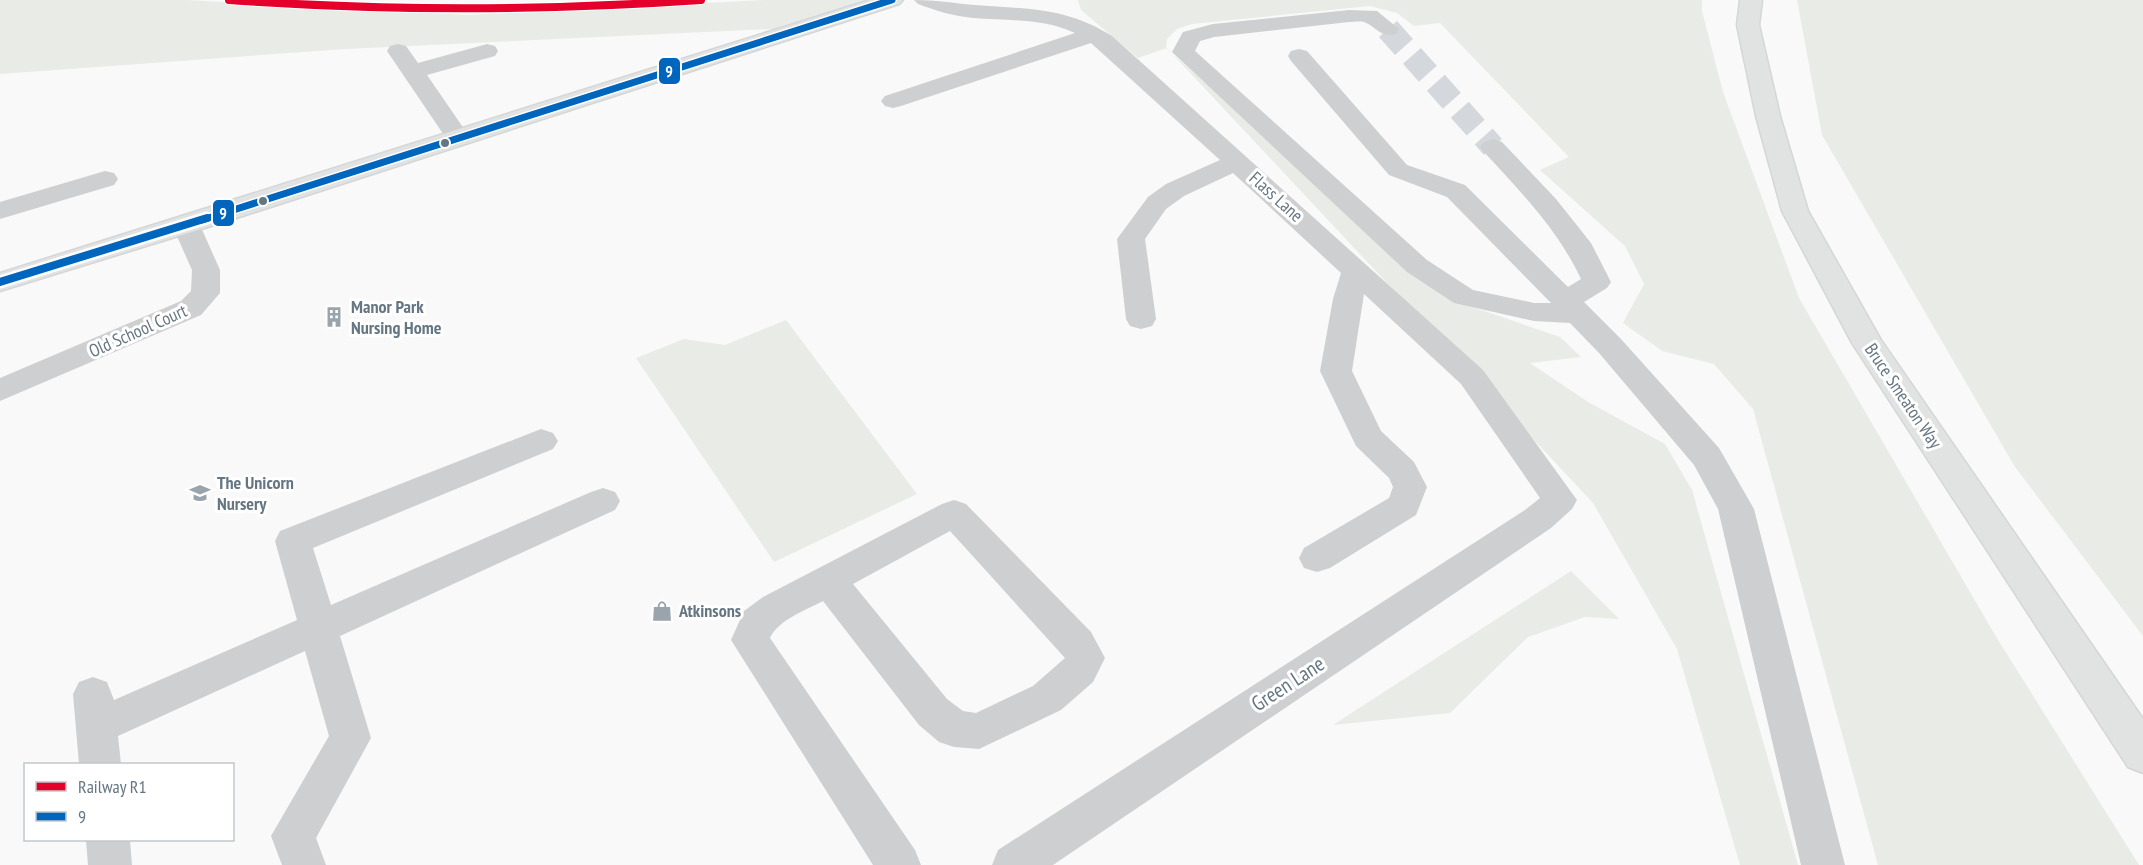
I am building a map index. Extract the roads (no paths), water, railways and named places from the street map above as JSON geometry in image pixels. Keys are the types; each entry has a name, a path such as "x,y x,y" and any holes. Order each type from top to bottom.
{"main road":[{"path":"0,282 459,139 892,0"},
{"name":"Bruce Smeaton Way","path":"1751,0 1748,25 1768,116 1795,211 1867,343 2143,754"}],"street":[{"name":"Flass Lane","path":"925,0 960,10 1054,18 1095,35 1472,377 1560,500"},
{"path":"1388,29 1369,16 1349,16 1213,30 1191,37 1183,52 1417,266 1464,297 1534,312 1572,307 1597,282 1581,249 1493,147"},
{"path":"893,101 1058,45 1095,35"},
{"path":"398,51 459,139"},
{"path":"413,72 487,51"},
{"path":"1299,56 1398,170 1456,191 1610,346 1707,457 1736,509 1823,865"},
{"path":"1141,319 1131,239 1157,203 1175,190 1237,162"},
{"path":"0,211 105,179"},
{"name":"Old School Court","path":"0,390 191,308 205,293 206,270 186,225"},
{"path":"1317,558 1404,506 1410,487 1401,471 1368,438 1336,370 1348,299 1356,271"},
{"path":"304,865 293,836 350,738 293,541 541,441"},
{"name":"Green Lane","path":"1014,865 1538,519 1560,500"},
{"path":"97,729 603,501"},
{"path":"828,580 933,712 954,729 979,731 1047,698 1079,670 1085,658 1077,643 954,513 828,580 776,608 758,622 750,640 899,865"},
{"path":"108,841 110,865"}],"tunnel":[{"path":"1388,29 1493,147"}],"rail line":[{"name":"R1","path":"229,0 406,9 524,9 701,0"}],"place":[{"name":"Manor Park Nursing Home","path":"334,317"},
{"name":"The Unicorn Nursery","path":"200,493"},
{"name":"Atkinsons","path":"662,611"}]}
